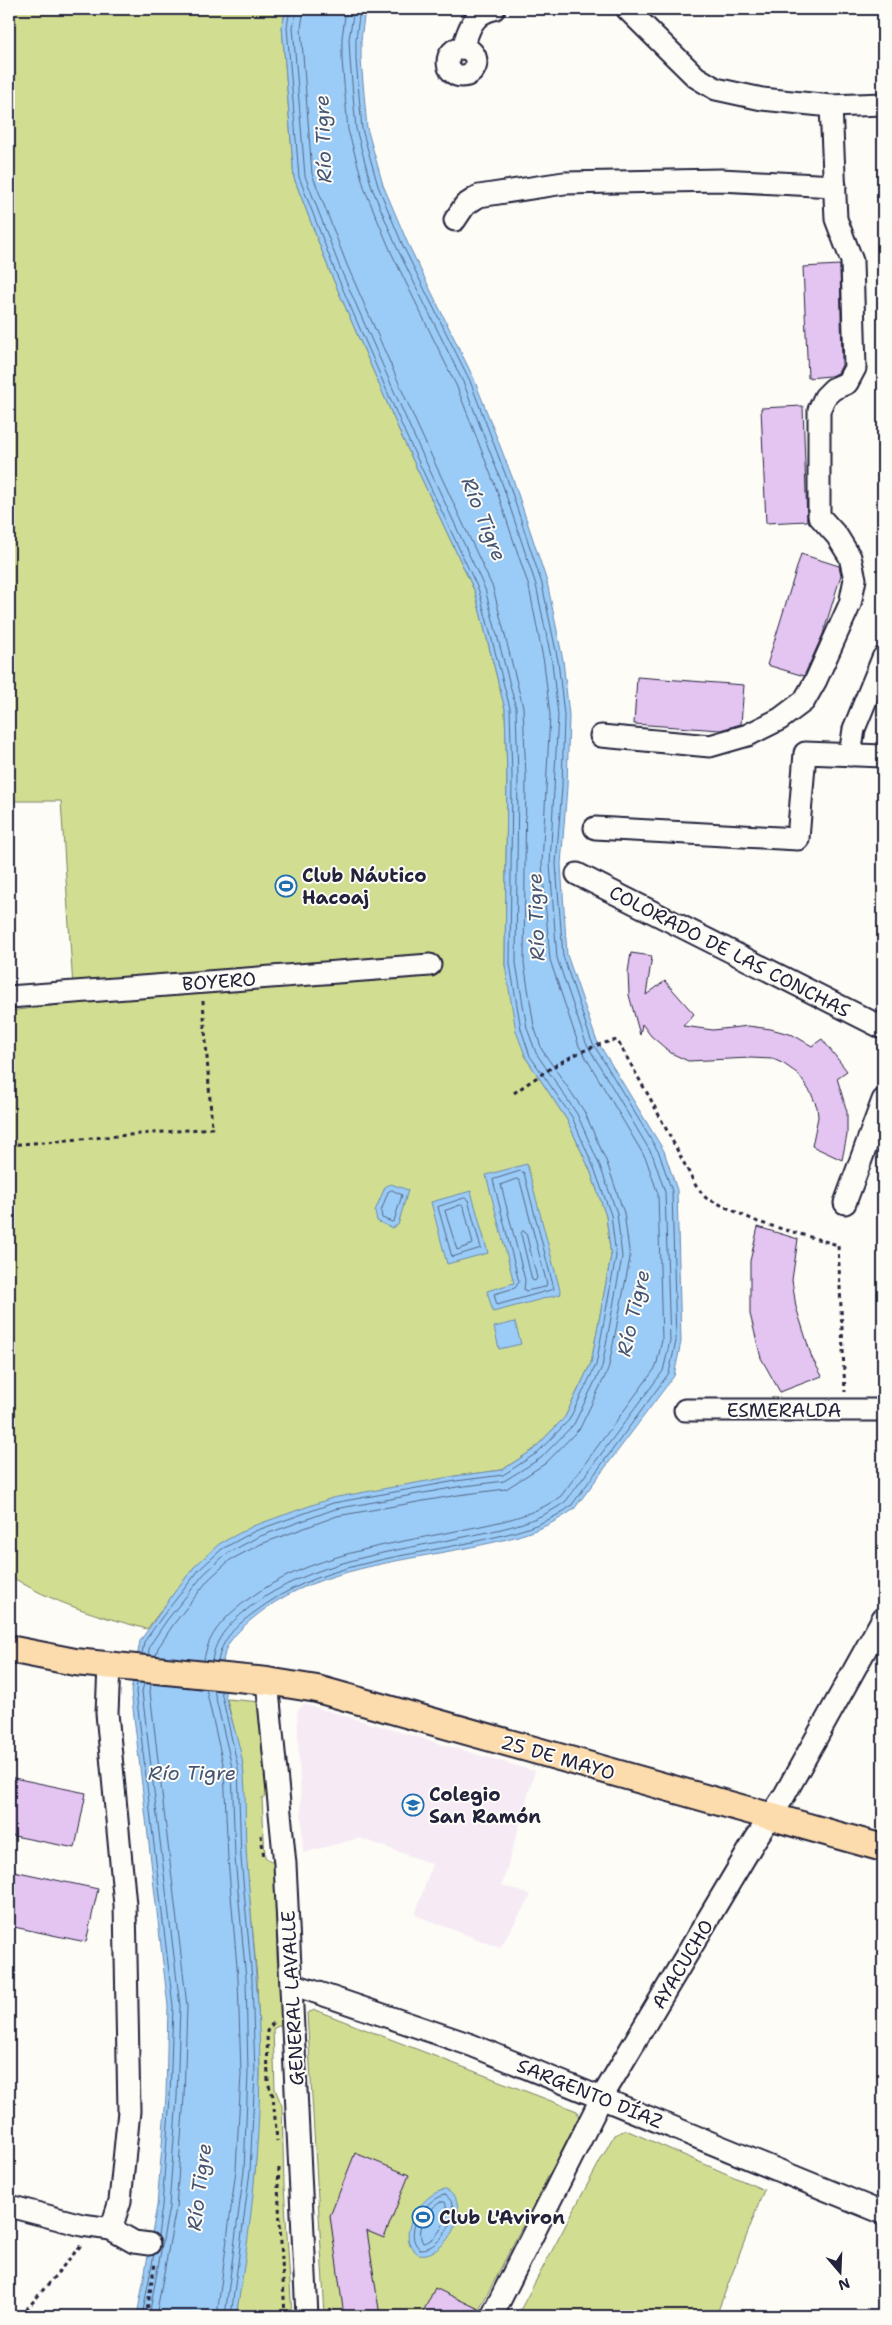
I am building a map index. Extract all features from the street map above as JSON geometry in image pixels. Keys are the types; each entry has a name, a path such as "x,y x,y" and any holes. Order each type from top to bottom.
{"main road":[{"name":"25 DE MAYO","path":"9,1649 75,1662 267,1681 318,1689 883,1848"}],"street":[{"path":"463,48 469,26 478,17 494,9"},
{"path":"627,9 696,77 716,89 762,99 831,106 883,104"},
{"path":"601,736 710,746 748,735 780,719 804,701 816,680 850,604 855,579 850,557 837,536 819,516 819,410 825,396 833,389 847,383 855,368 852,261 836,219 831,106"},
{"path":"455,220 465,205 479,196 564,183 720,180 835,186"},
{"path":"850,755 854,729 883,658"},
{"path":"595,828 798,840 804,753 883,756"},
{"name":"COLORADO DE LAS CONCHAS","path":"577,874 883,1028"},
{"name":"BOYERO","path":"9,997 430,965"},
{"path":"845,1203 883,1100"},
{"name":"ESMERALDA","path":"685,1410 883,1410"},
{"name":"AYACUCHO","path":"492,2316 602,2098 771,1817 883,1618"},
{"path":"103,2228 120,2200 128,2111 126,1905 108,1713 118,1667"},
{"name":"GENERAL LAVALLE","path":"267,1681 285,1864 307,2316"},
{"name":"SARGENTO DÍAZ","path":"292,1984 471,2045 883,2213"},
{"path":"9,2206 103,2228 134,2242 149,2244"}],"path":[{"path":"9,1144 212,1128 202,982"},
{"path":"514,1093 536,1077 600,1043 617,1040 696,1186 706,1198 758,1222 838,1245 846,1410"},
{"path":"21,2316 103,2228"},
{"path":"146,2316 158,2245 149,2244"}],"shaded area":[{"name":"Colegio San Ramón","path":"304,1704 535,1771 502,1885 531,1895 500,1948 415,1915 432,1864 360,1838 303,1853 297,1711"}],"green space":[{"name":"Club Náutico Hacoaj","path":"9,9 286,9 282,26 294,178 330,272 402,437 475,592 505,709 507,777 505,965 526,1058 567,1120 590,1170 606,1216 611,1256 591,1363 565,1417 533,1450 502,1470 455,1476 195,1566 147,1629 93,1614 58,1601 9,1575 9,1011 74,1003 61,801 9,801"},
{"path":"227,1699 261,1702 269,1795 262,1798 265,1857 275,1864 277,1956 282,2024 273,2029 275,2089 282,2106 284,2186 292,2316 236,2316 255,2172 260,2074 257,1978 246,1858 243,1766"},
{"name":"Club L'Aviron","path":"315,2010 577,2111 579,2117 476,2316 325,2316 307,2013"},
{"name":"Club L'Aviron","path":"626,2130 764,2190 716,2316 517,2316 614,2135"}],"water":[{"name":"Río Tigre","path":"286,9 365,9 361,40 361,60 367,128 383,185 408,244 474,379 514,482 547,582 563,660 569,715 567,787 561,864 567,955 596,1039 664,1151 677,1190 681,1342 674,1376 574,1509 563,1517 539,1529 514,1537 400,1560 322,1580 299,1589 271,1605 239,1631 228,1645 223,1666 223,1680 243,1766 246,1850 260,2047 258,2135 246,2256 236,2316 137,2316 157,2206 166,2096 168,2006 131,1691 140,1641 195,1566 219,1544 253,1526 332,1498 455,1476 502,1470 533,1450 565,1417 591,1363 611,1256 606,1216 590,1170 567,1120 526,1058 516,1031 505,965 507,777 505,709 475,592 402,437 330,272 294,178 282,26"},
{"path":"527,1164 561,1294 493,1312 487,1291 514,1283 486,1175"},
{"path":"391,1184 408,1190 398,1225 392,1228 377,1221 375,1211 385,1187"},
{"path":"471,1191 488,1253 447,1264 431,1202"},
{"path":"515,1322 521,1344 499,1349 494,1327"},
{"path":"446,2190 454,2197 458,2207 453,2229 447,2240 439,2248 429,2253 419,2254 411,2247 408,2238 413,2217 427,2198 437,2192"}],"building":[{"path":"840,265 842,365 838,373 830,376 808,378 803,267"},
{"path":"803,406 807,521 766,523 761,408"},
{"path":"801,554 839,566 841,575 823,634 804,676 767,665"},
{"path":"637,677 744,685 741,724 720,730 634,724"},
{"path":"631,953 652,956 646,995 665,981 694,1014 683,1026 713,1030 748,1026 771,1029 793,1035 812,1046 822,1039 847,1071 837,1078 847,1112 847,1135 842,1160 812,1146 818,1117 817,1107 811,1093 798,1074 784,1064 773,1059 750,1058 688,1061 671,1053 651,1036 642,1024 640,1035 629,995 628,972"},
{"path":"758,1227 798,1239 792,1280 796,1307 812,1358 822,1376 780,1392 761,1358 750,1314 750,1261"},
{"path":"9,1777 86,1793 75,1848 9,1835"},
{"path":"9,1870 98,1889 86,1942 9,1926"},
{"path":"355,2153 409,2175 384,2238 367,2231 380,2316 344,2316 330,2216"},
{"path":"435,2288 481,2310 480,2316 421,2316"}],"place":[{"name":"Club Náutico Hacoaj","path":"286,886"},
{"name":"Colegio San Ramón","path":"413,1805"},
{"name":"Club L'Aviron","path":"423,2217"}]}
